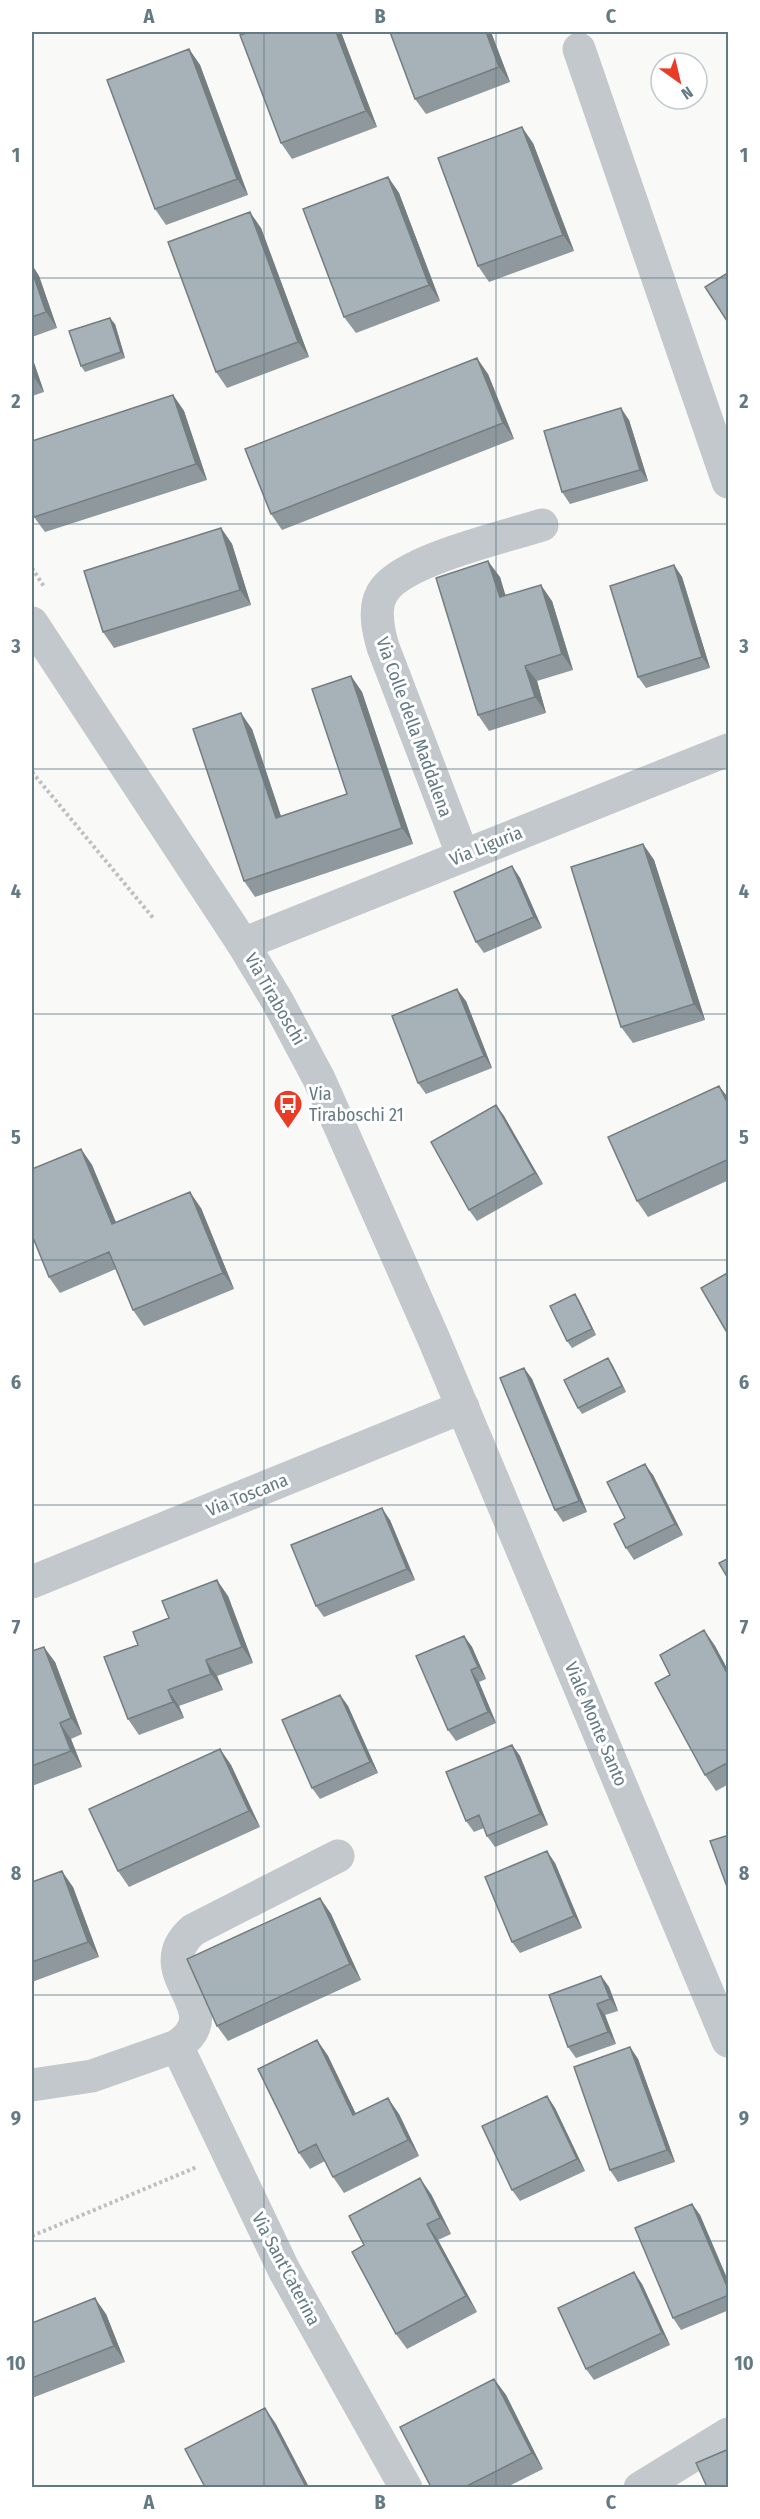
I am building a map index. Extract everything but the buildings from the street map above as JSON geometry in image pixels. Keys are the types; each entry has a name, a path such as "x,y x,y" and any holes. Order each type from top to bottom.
{"street":[{"path":"579,49 729,482"},
{"name":"Via Colle della Maddalena","path":"463,856 383,647 377,612 383,590 418,565 542,525"},
{"name":"Via Tiraboschi","path":"32,623 243,944 278,1002 319,1079 463,1407"},
{"name":"Via Liguria","path":"243,944 729,750"},
{"name":"Via Toscana","path":"32,1582 463,1407"},
{"name":"Viale Monte Santo","path":"463,1407 729,2041"},
{"path":"32,2085 92,2076 177,2046 194,2031 196,2019 195,2008 177,1968 177,1952 185,1936 338,1856"},
{"name":"Via Sant'Caterina","path":"177,2046 284,2270 405,2487"},
{"path":"640,2487 729,2434"}],"path":[{"path":"32,772 154,919"},
{"path":"32,2236 228,2154"}],"place":[{"name":"Via Tiraboschi 21","path":"288,1130"}]}
